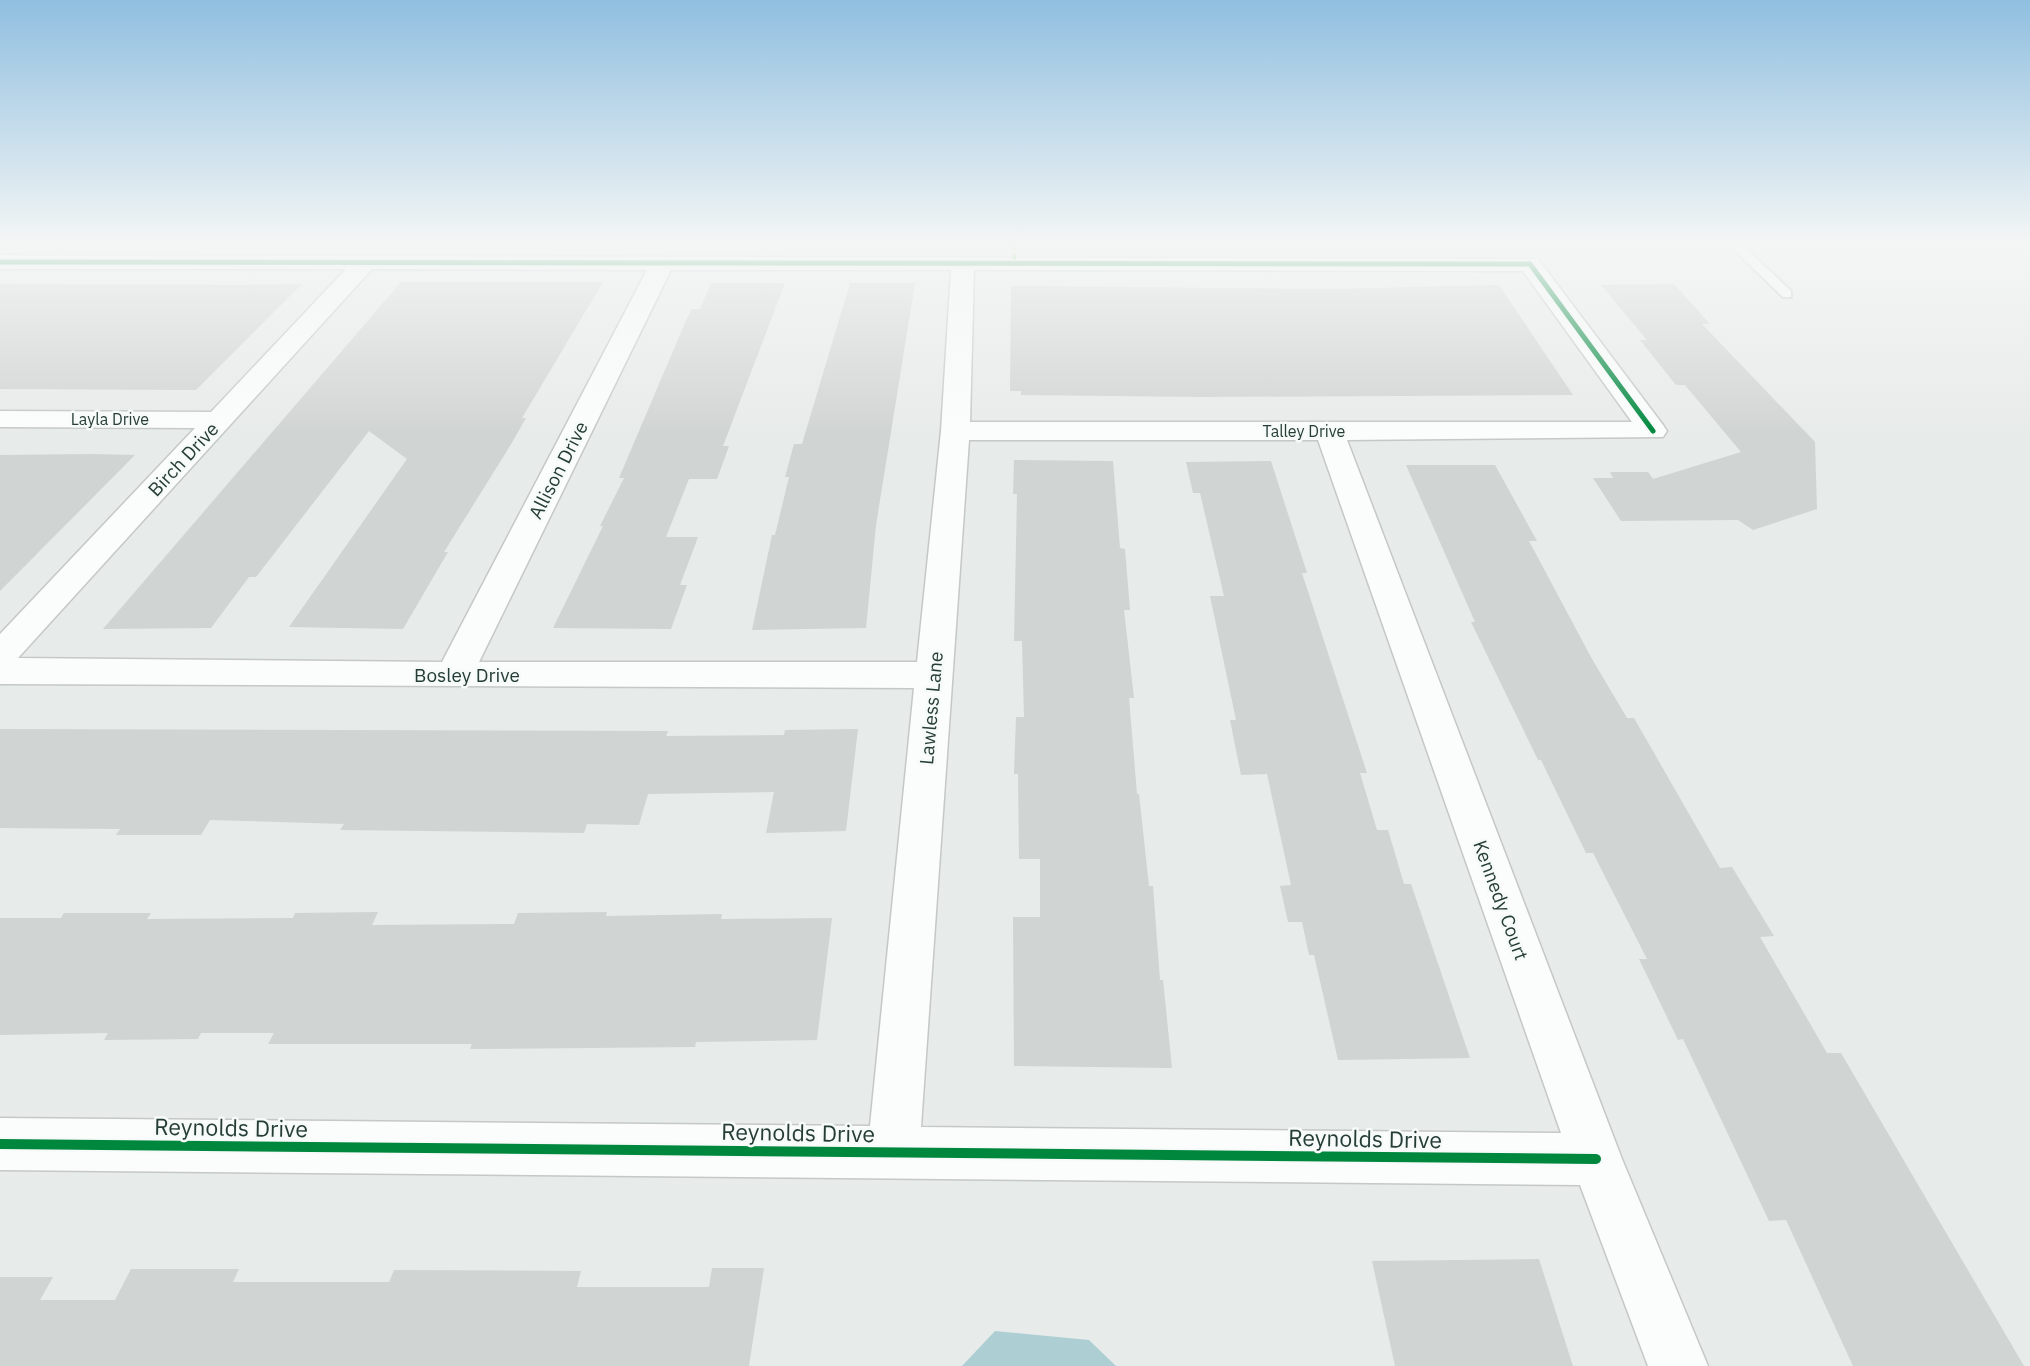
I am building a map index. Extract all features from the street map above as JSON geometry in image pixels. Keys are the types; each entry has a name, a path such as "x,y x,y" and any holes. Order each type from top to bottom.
{"street":[{"name":"Birch Drive","path":"0,656 324,307"},
{"name":"Allison Drive","path":"454,675 640,307"},
{"name":"Lawless Lane","path":"893,1153 955,431 961,307"},
{"name":"Talley Drive","path":"955,431 1653,431 1561,307"},
{"name":"Layla Drive","path":"0,419 220,419"},
{"name":"Kennedy Court","path":"1329,431 1595,1159 1678,1366"},
{"name":"Bosley Drive","path":"0,671 454,675 933,674"},
{"name":"Reynolds Drive","path":"0,1144 1595,1159"}],"water":[{"path":"995,1331 1089,1340 1116,1366 962,1366"}],"building":[{"path":"0,307 279,307 196,390 0,389"},
{"path":"380,307 588,307 522,418 526,418 510,446 444,552 448,552 403,629 289,627 407,459 369,431 256,577 249,577 211,628 103,629"},
{"path":"701,307 776,307 723,446 729,446 717,479 689,479 666,537 698,537 680,585 687,585 671,629 553,628 624,478 619,478 687,318 692,309"},
{"path":"843,307 911,307 876,525 866,628 752,630 772,535 775,535 789,477 785,477 794,444 802,444"},
{"path":"1011,307 1514,307 1573,395 1202,397 1021,395 1021,391 1010,391"},
{"path":"1619,307 1694,307 1710,324 1702,324 1815,442 1817,509 1753,530 1738,520 1621,521 1593,478 1613,478 1610,472 1648,472 1653,479 1741,452 1685,385 1676,385 1640,340 1647,340"},
{"path":"0,455 135,455 0,591"},
{"path":"1014,460 1113,461 1120,548 1125,549 1130,610 1124,610 1134,698 1129,698 1137,794 1149,886 1153,886 1160,980 1163,980 1172,1068 1014,1066 1013,917 1040,917 1040,859 1019,859 1018,774 1014,774 1016,717 1024,717 1022,641 1014,641 1017,494 1013,494"},
{"path":"1271,461 1307,573 1302,573 1367,773 1360,773 1377,830 1388,830 1404,884 1411,884 1470,1058 1338,1060 1314,955 1309,955 1302,922 1288,922 1280,886 1291,885 1267,774 1241,775 1230,720 1236,720 1210,596 1224,596 1200,493 1193,493 1186,462"},
{"path":"1406,465 1495,465 1537,541 1529,541 1592,659 1627,718 1634,718 1720,868 1732,867 1774,936 1760,937 1827,1053 1841,1053 2024,1366 1853,1366 1786,1220 1769,1221 1683,1039 1678,1040 1639,959 1647,959 1593,853 1586,853 1541,760 1538,760 1471,622 1475,622"},
{"path":"0,729 668,731 666,736 784,735 785,730 858,729 846,831 766,833 774,792 648,794 639,825 587,824 584,833 340,830 344,824 210,820 201,835 116,835 120,829 0,828"},
{"path":"378,912 372,925 514,924 518,913 607,912 606,916 722,914 721,919 832,918 817,1040 696,1042 695,1047 470,1049 472,1044 268,1044 274,1033 201,1033 198,1039 104,1040 108,1033 0,1035 0,918 61,918 64,913 151,913 147,919 293,918 295,913"},
{"path":"1539,1259 1573,1366 1395,1366 1372,1261"},
{"path":"712,1268 764,1268 749,1366 0,1366 0,1277 53,1277 40,1300 115,1300 131,1269 239,1269 233,1282 389,1282 394,1270 581,1271 577,1287 709,1287"}],"cycle path":[{"path":"1561,307 1653,431"},
{"path":"0,1144 1596,1159"}]}
